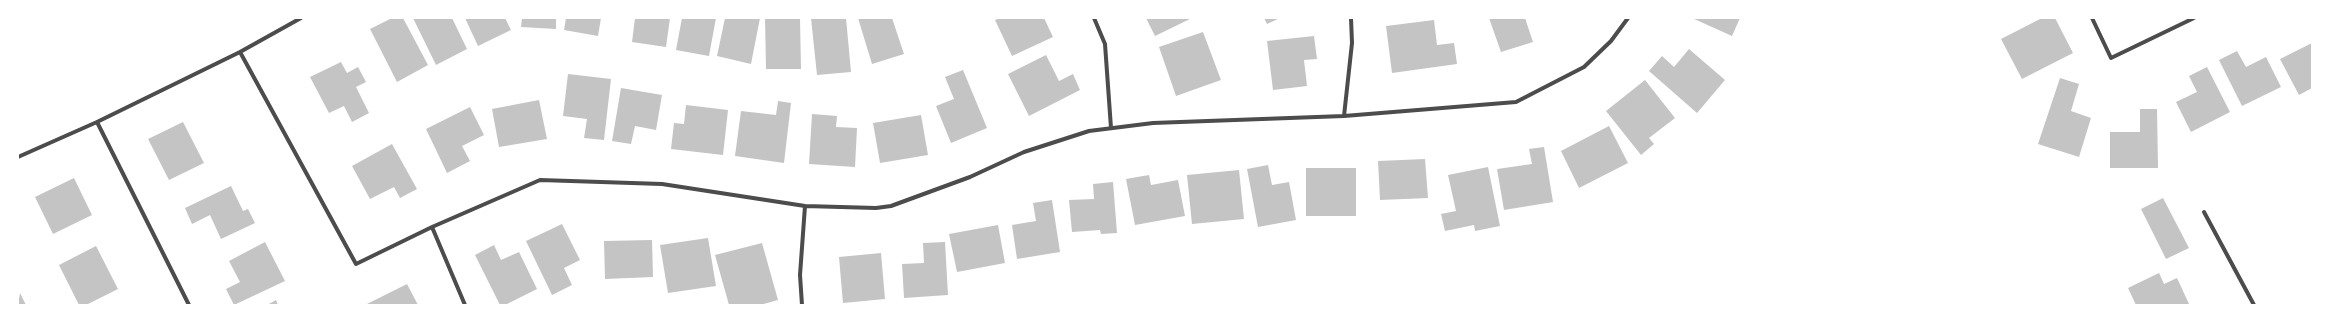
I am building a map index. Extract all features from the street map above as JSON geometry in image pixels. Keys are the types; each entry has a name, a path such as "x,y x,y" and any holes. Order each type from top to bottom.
{"street":[{"path":"18,157 97,122 240,52 301,18"},
{"path":"1094,18 1105,44 1111,128"},
{"path":"1344,116 1352,42 1351,18"},
{"path":"240,52 356,264 432,227 540,180 662,184 805,206 876,208 891,206 970,177 1024,152 1089,130 1153,123 1344,116 1516,102 1584,67 1611,41 1628,18"},
{"path":"2092,18 2112,58 2194,18"},
{"path":"97,122 189,305"},
{"path":"802,305 800,275 805,206"},
{"path":"2204,212 2254,305"},
{"path":"432,227 465,305"}],"building":[{"path":"392,18 403,18 428,65 397,82 370,29"},
{"path":"413,18 452,18 467,49 436,65"},
{"path":"465,18 505,18 511,30 478,46"},
{"path":"522,18 556,18 556,29 521,27"},
{"path":"566,18 601,18 598,36 564,30"},
{"path":"635,18 670,18 666,47 632,42"},
{"path":"682,18 716,18 709,56 676,50"},
{"path":"725,18 760,18 751,64 717,56"},
{"path":"765,18 800,18 801,69 766,69"},
{"path":"811,18 846,18 851,72 817,75"},
{"path":"858,18 892,18 904,54 872,64"},
{"path":"1000,18 1044,18 1053,37 1012,56 995,20"},
{"path":"1146,18 1192,18 1155,36"},
{"path":"1264,18 1280,18 1267,24"},
{"path":"1489,18 1525,18 1533,42 1501,52"},
{"path":"1692,18 1740,18 1732,36"},
{"path":"2042,18 2055,18 2073,53 2022,79 2001,39"},
{"path":"1434,20 1437,45 1454,43 1457,64 1392,73 1386,26"},
{"path":"1203,32 1221,80 1176,96 1159,47"},
{"path":"1314,36 1317,59 1304,60 1307,86 1273,90 1267,41"},
{"path":"2312,43 2312,88 2299,95 2280,59"},
{"path":"1689,49 1725,80 1697,113 1649,71 1662,56 1674,67"},
{"path":"2237,51 2246,67 2266,57 2281,87 2242,106 2219,60"},
{"path":"1046,55 1059,81 1073,74 1080,90 1029,116 1008,74"},
{"path":"341,62 347,73 358,67 366,82 356,87 369,113 352,122 344,106 329,113 310,77"},
{"path":"2207,67 2230,112 2191,132 2176,102 2197,92 2189,76"},
{"path":"963,70 987,128 951,143 936,106 954,99 945,77"},
{"path":"568,74 611,79 604,140 584,138 587,119 563,116"},
{"path":"2060,78 2079,84 2071,111 2091,118 2079,157 2038,144"},
{"path":"1645,80 1675,118 1649,138 1654,144 1641,155 1606,111"},
{"path":"621,88 662,95 656,130 635,126 631,144 612,141"},
{"path":"539,100 547,139 499,147 492,109"},
{"path":"778,101 791,103 784,163 735,156 741,111 776,115"},
{"path":"686,105 728,110 723,155 671,149 674,123 684,124"},
{"path":"470,107 484,135 462,146 470,161 447,173 426,129"},
{"path":"2140,109 2157,109 2158,168 2110,168 2110,132 2140,132"},
{"path":"812,114 837,116 836,127 857,128 855,167 809,164"},
{"path":"921,115 928,155 880,163 873,123"},
{"path":"183,122 204,163 169,180 148,139"},
{"path":"1609,126 1628,163 1579,188 1561,151"},
{"path":"392,144 417,189 400,198 394,187 370,199 352,166"},
{"path":"1544,147 1553,202 1504,210 1497,169 1532,164 1529,149"},
{"path":"1425,159 1428,198 1380,200 1378,161"},
{"path":"1268,165 1272,185 1289,182 1296,220 1258,227 1247,169"},
{"path":"1488,167 1500,226 1475,231 1474,225 1445,231 1441,214 1456,211 1448,175"},
{"path":"1306,168 1356,168 1356,216 1306,216"},
{"path":"1239,170 1244,219 1192,224 1187,175"},
{"path":"1149,175 1151,185 1178,180 1185,216 1135,225 1126,179"},
{"path":"74,178 92,215 53,234 35,197"},
{"path":"1113,182 1117,233 1101,234 1100,230 1072,232 1069,200 1094,199 1093,184"},
{"path":"231,186 243,211 248,209 255,223 221,239 210,215 192,224 185,208"},
{"path":"2163,198 2189,248 2166,259 2141,209"},
{"path":"1052,200 1060,252 1017,259 1012,225 1036,221 1033,203"},
{"path":"562,224 580,260 564,268 572,285 552,295 526,241"},
{"path":"998,225 1005,263 957,272 949,234"},
{"path":"708,238 716,286 668,293 660,245"},
{"path":"652,240 653,277 605,279 604,241"},
{"path":"265,242 285,281 234,305 226,289 240,282 229,261"},
{"path":"945,242 948,295 904,298 902,264 924,263 923,243"},
{"path":"762,243 778,300 760,305 729,305 715,255"},
{"path":"494,245 501,260 519,252 537,289 505,305 500,305 475,255"},
{"path":"96,246 118,289 86,305 79,305 59,265"},
{"path":"881,253 885,299 843,303 839,257"},
{"path":"2159,273 2164,284 2177,278 2189,304 2136,305 2128,288"},
{"path":"407,284 418,305 365,305"},
{"path":"20,293 26,305 18,305"},
{"path":"276,300 278,305 267,305"}]}
